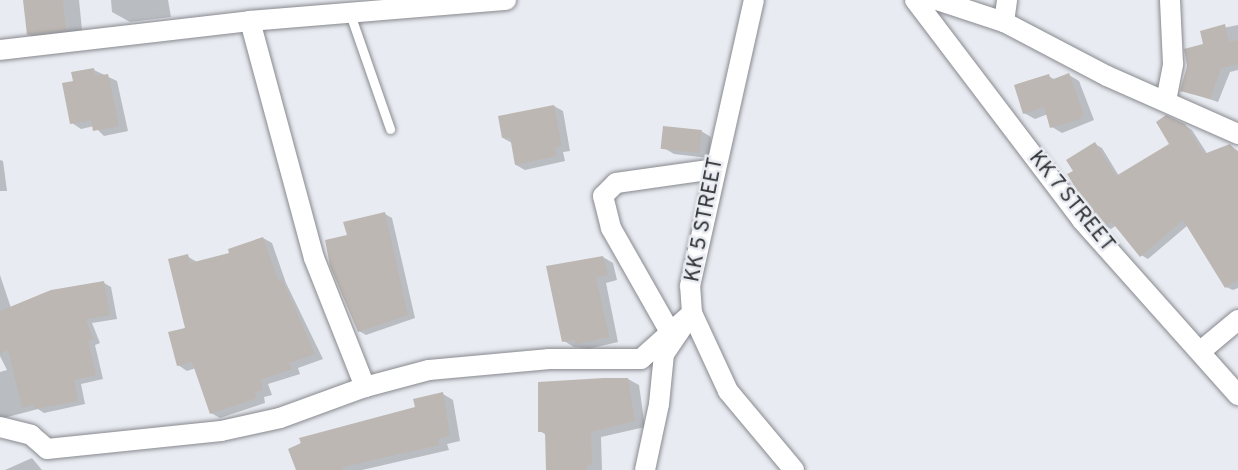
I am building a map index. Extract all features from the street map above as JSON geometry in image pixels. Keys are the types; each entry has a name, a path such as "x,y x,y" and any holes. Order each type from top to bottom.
{"street":[{"path":"0,50 349,11 506,0"},
{"name":"KK 5 STREET","path":"645,470 659,405 664,354 692,313 690,286 714,169 754,0"},
{"name":"KK 7 STREET","path":"915,0 1081,219 1202,350 1238,395"},
{"path":"937,0 1004,22 1107,76 1238,134"},
{"path":"1004,22 1007,0"},
{"path":"1166,101 1173,64 1170,0"},
{"path":"250,21 314,258 365,387"},
{"path":"670,332 611,228 603,196 616,183 714,169"},
{"path":"0,427 31,435 47,449 221,431 280,418 365,387 429,370 549,359 641,359 692,313 728,391 794,470"},
{"path":"1202,350 1238,320"}],"lane":[{"path":"349,11 390,129"}],"building":[{"path":"23,0 63,0 66,30 27,35"},
{"path":"1225,24 1229,42 1238,40 1238,64 1221,68 1210,99 1180,91 1187,66 1184,49 1203,44 1200,31"},
{"path":"94,68 95,76 108,74 119,126 93,131 91,120 70,124 62,83 73,81 71,72"},
{"path":"1069,73 1084,115 1080,116 1081,119 1050,128 1044,107 1023,114 1014,85 1049,74 1051,80"},
{"path":"554,105 562,146 555,148 556,156 515,165 510,137 502,138 498,116"},
{"path":"1166,115 1185,124 1204,154 1230,144 1238,154 1238,280 1225,288 1183,220 1140,257 1111,221 1103,226 1090,211 1067,174 1073,171 1066,160 1095,142 1116,176 1169,144 1156,122"},
{"path":"663,126 702,130 699,153 661,149"},
{"path":"385,212 408,315 358,332 330,266 325,240 347,235 343,222"},
{"path":"263,237 278,280 282,279 315,354 289,363 292,369 260,380 263,390 255,392 257,398 210,414 192,362 177,366 168,332 185,328 168,259 188,254 190,263 229,253 228,249"},
{"path":"603,256 608,275 596,277 609,337 576,344 575,340 562,342 546,266"},
{"path":"104,281 110,315 86,319 93,339 88,341 96,375 74,380 78,401 35,409 34,404 22,408 8,350 0,354 0,311 51,290"},
{"path":"628,378 635,421 591,432 592,465 587,465 587,470 546,470 545,432 538,432 538,382"},
{"path":"443,392 450,436 438,439 439,445 342,467 344,470 296,470 288,449 301,443 299,438 415,407 413,399"}]}
